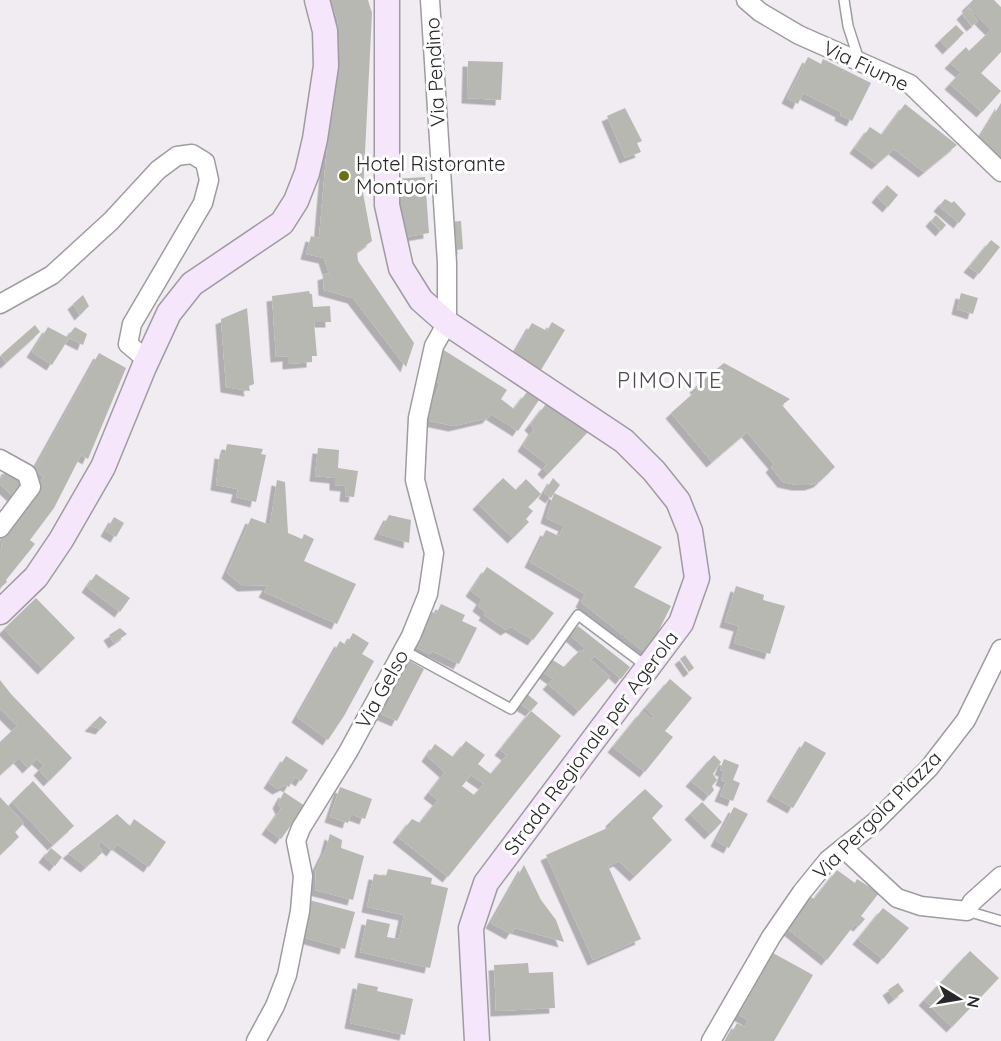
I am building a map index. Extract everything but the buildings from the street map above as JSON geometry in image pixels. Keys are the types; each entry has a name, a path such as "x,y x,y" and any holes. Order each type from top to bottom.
{"main road":[{"path":"0,612 36,577 61,540 103,467 147,360 169,314 192,284 282,223 296,201 307,173 315,139 326,66 325,31 316,0"},
{"name":"Strada Regionale per Agerola","path":"387,0 387,205 401,268 421,300 447,323 624,441 654,471 678,501 690,531 697,578 681,623 486,883 471,928 477,1041"}],"street":[{"name":"Via Pendino","path":"430,0 447,263 447,323"},
{"name":"Via Fiume","path":"746,0 760,12 799,35 910,84 1001,172"},
{"path":"0,304 52,275 111,220 158,170 177,156 192,154 205,162 209,180 203,203 132,324 128,344 147,360"},
{"name":"Via Gelso","path":"256,1041 275,1006 287,975 300,911 303,876 296,841 301,828 348,752 403,650 428,594 434,553 415,480 418,418 434,346 447,323"},
{"path":"0,459 27,474 31,487 0,528"},
{"name":"Via Pergola Piazza","path":"711,1041 739,990 802,892 828,860 875,822 929,768 966,720 1001,648"},
{"path":"843,848 897,898 921,906 968,911 972,902 1001,876"}],"lane":[{"path":"844,0 848,26 860,62"},
{"path":"403,650 511,709 578,615 648,667"},
{"path":"968,911 1001,921"}],"place":[{"name":"Hotel Ristorante Montuori","path":"344,176"}],"district":[{"name":"PIMONTE","path":"670,380"}]}
